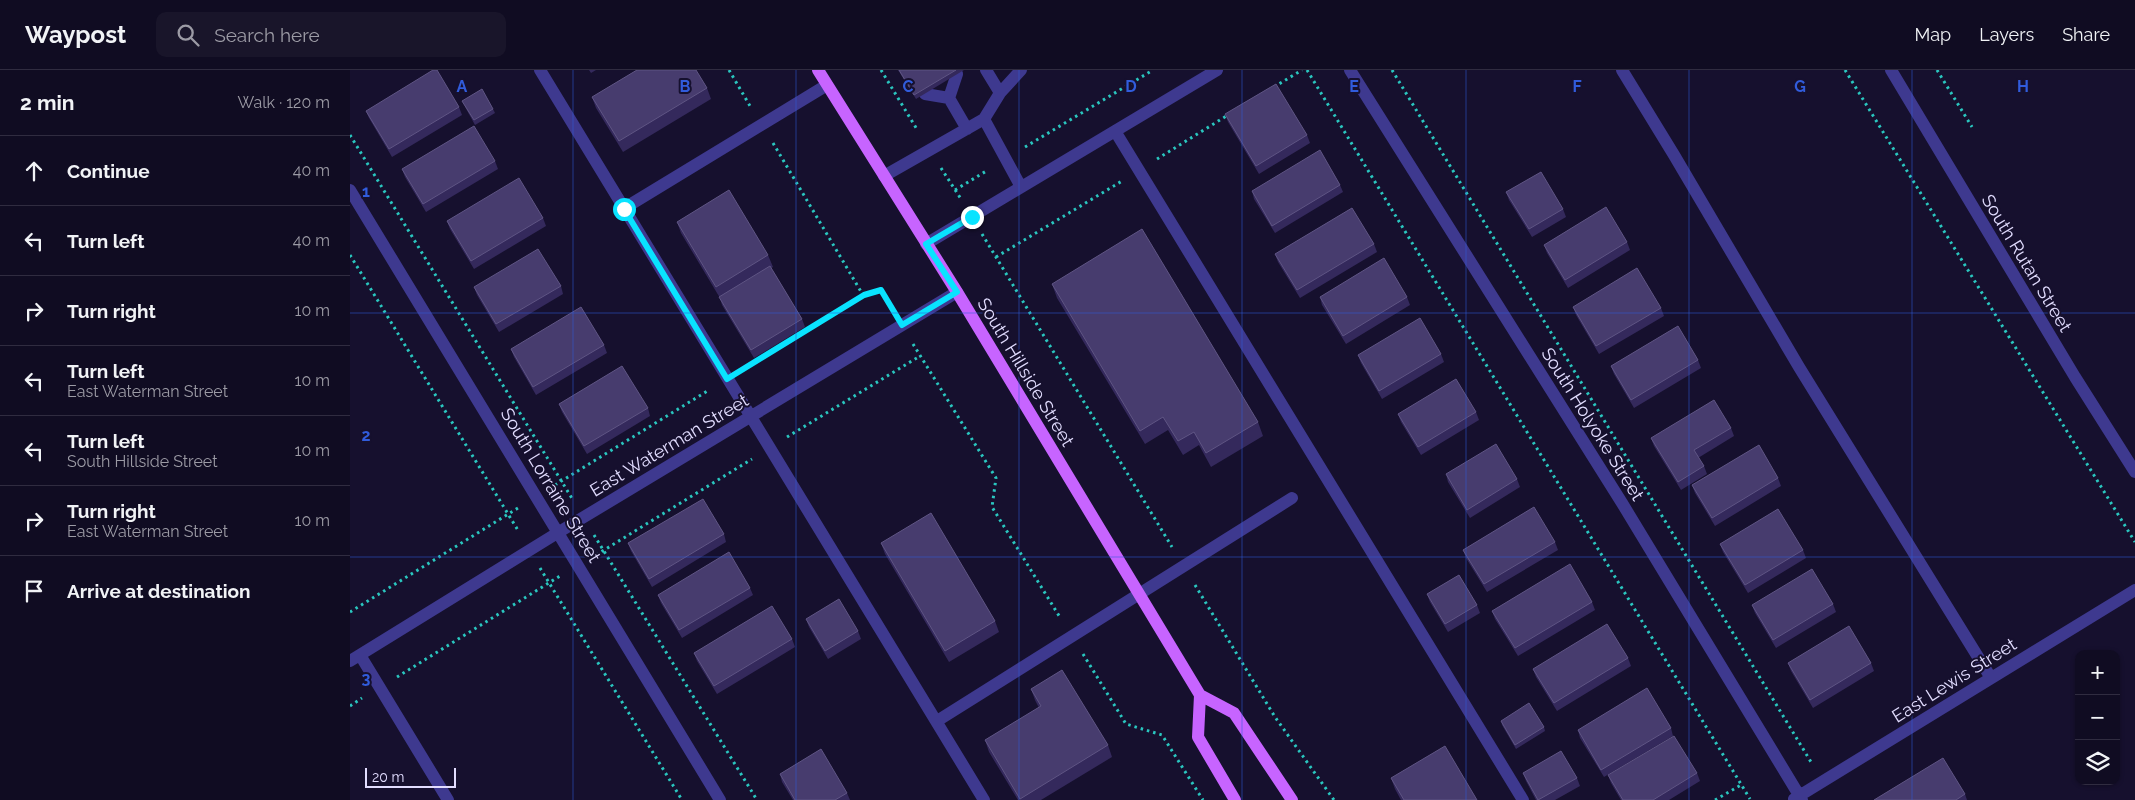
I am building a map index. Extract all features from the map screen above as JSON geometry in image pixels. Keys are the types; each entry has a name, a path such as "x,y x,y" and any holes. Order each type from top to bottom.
{"main road":[{"name":"South Hillside Street","path":"818,70 957,292 1200,695"},
{"path":"1235,800 1198,737 1200,695 1234,713 1292,800"}],"street":[{"path":"540,70 984,800"},
{"path":"986,70 1000,93"},
{"path":"884,176 984,119 1000,93 1021,70"},
{"path":"926,244 1217,70"},
{"name":"South Holyoke Street","path":"1350,70 1622,503 1798,799"},
{"path":"1622,70 1799,367 1992,678"},
{"name":"South Rutan Street","path":"1891,70 2075,377 2135,472"},
{"path":"957,74 949,98 967,129"},
{"path":"624,209 828,86"},
{"path":"925,94 949,98"},
{"path":"984,119 1021,187"},
{"path":"1115,131 1523,800"},
{"name":"South Lorraine Street","path":"350,190 720,800"},
{"name":"East Waterman Street","path":"355,658 559,532 957,292"},
{"path":"937,721 1292,498"},
{"name":"East Lewis Street","path":"1798,799 2135,590"},
{"path":"355,658 379,688 448,800"}],"path":[{"path":"729,70 864,295"},
{"path":"881,70 1275,717 1334,800"},
{"path":"955,190 1153,70"},
{"path":"1307,70 1750,799"},
{"path":"1392,70 1811,763"},
{"path":"1845,70 2135,542"},
{"path":"1937,70 1972,127"},
{"path":"350,136 757,800"},
{"path":"350,255 682,800"},
{"path":"350,612 864,295 881,290 996,478 992,507 1126,724 1162,734 1203,800"},
{"path":"350,706 921,355"},
{"path":"1715,800 1741,784"}],"building":[{"path":"433,70 437,70 459,107 389,149 366,111"},
{"path":"637,70 696,70 707,88 619,141 592,97"},
{"path":"899,70 956,70 914,95"},
{"path":"1276,84 1307,135 1256,166 1225,114"},
{"path":"482,89 493,109 474,120 462,101"},
{"path":"474,126 495,161 423,204 402,169"},
{"path":"1320,150 1340,185 1272,226 1252,191"},
{"path":"1541,172 1563,209 1529,229 1506,192"},
{"path":"519,178 543,218 471,261 447,221"},
{"path":"729,190 768,255 716,287 677,222"},
{"path":"1606,207 1627,242 1565,280 1544,245"},
{"path":"1352,208 1374,244 1297,290 1275,254"},
{"path":"1142,229 1258,422 1206,453 1194,432 1178,441 1163,417 1140,431 1052,284"},
{"path":"538,249 561,286 496,324 474,287"},
{"path":"1384,258 1407,297 1343,336 1320,297"},
{"path":"770,266 802,319 751,350 719,297"},
{"path":"1637,268 1661,308 1596,346 1573,307"},
{"path":"581,307 604,345 533,387 511,349"},
{"path":"1420,318 1441,354 1379,391 1358,355"},
{"path":"1678,326 1698,360 1631,400 1611,366"},
{"path":"622,366 648,408 584,446 559,404"},
{"path":"1456,379 1476,412 1418,447 1398,414"},
{"path":"1714,400 1731,428 1694,450 1704,466 1678,482 1651,438"},
{"path":"1496,444 1517,479 1467,510 1446,474"},
{"path":"1759,445 1778,478 1712,518 1692,485"},
{"path":"703,499 724,534 649,579 628,543"},
{"path":"1534,507 1555,542 1484,584 1463,550"},
{"path":"1778,509 1803,550 1745,585 1720,544"},
{"path":"931,513 995,621 945,651 881,543"},
{"path":"729,552 750,588 679,630 658,595"},
{"path":"1570,564 1592,602 1515,648 1492,611"},
{"path":"1812,569 1833,604 1773,640 1752,605"},
{"path":"1459,575 1477,605 1445,624 1427,594"},
{"path":"839,599 858,631 825,651 806,619"},
{"path":"772,606 792,639 714,686 694,653"},
{"path":"1607,624 1628,658 1554,703 1533,669"},
{"path":"1849,626 1871,663 1810,700 1788,663"},
{"path":"1062,670 1108,745 1020,799 985,740 1041,706 1031,689"},
{"path":"1647,688 1671,728 1601,770 1578,730"},
{"path":"1529,703 1544,727 1515,745 1501,721"},
{"path":"1674,736 1697,773 1653,800 1623,800 1608,775"},
{"path":"1445,746 1477,800 1404,800 1391,778"},
{"path":"821,749 847,793 835,800 795,800 780,774"},
{"path":"1561,751 1577,778 1538,800 1523,773"},
{"path":"1943,758 1965,794 1956,800 1874,800"}],"route":[{"path":"624,209 727,379 864,295 881,290 902,325 957,292 926,244 972,217"}]}
